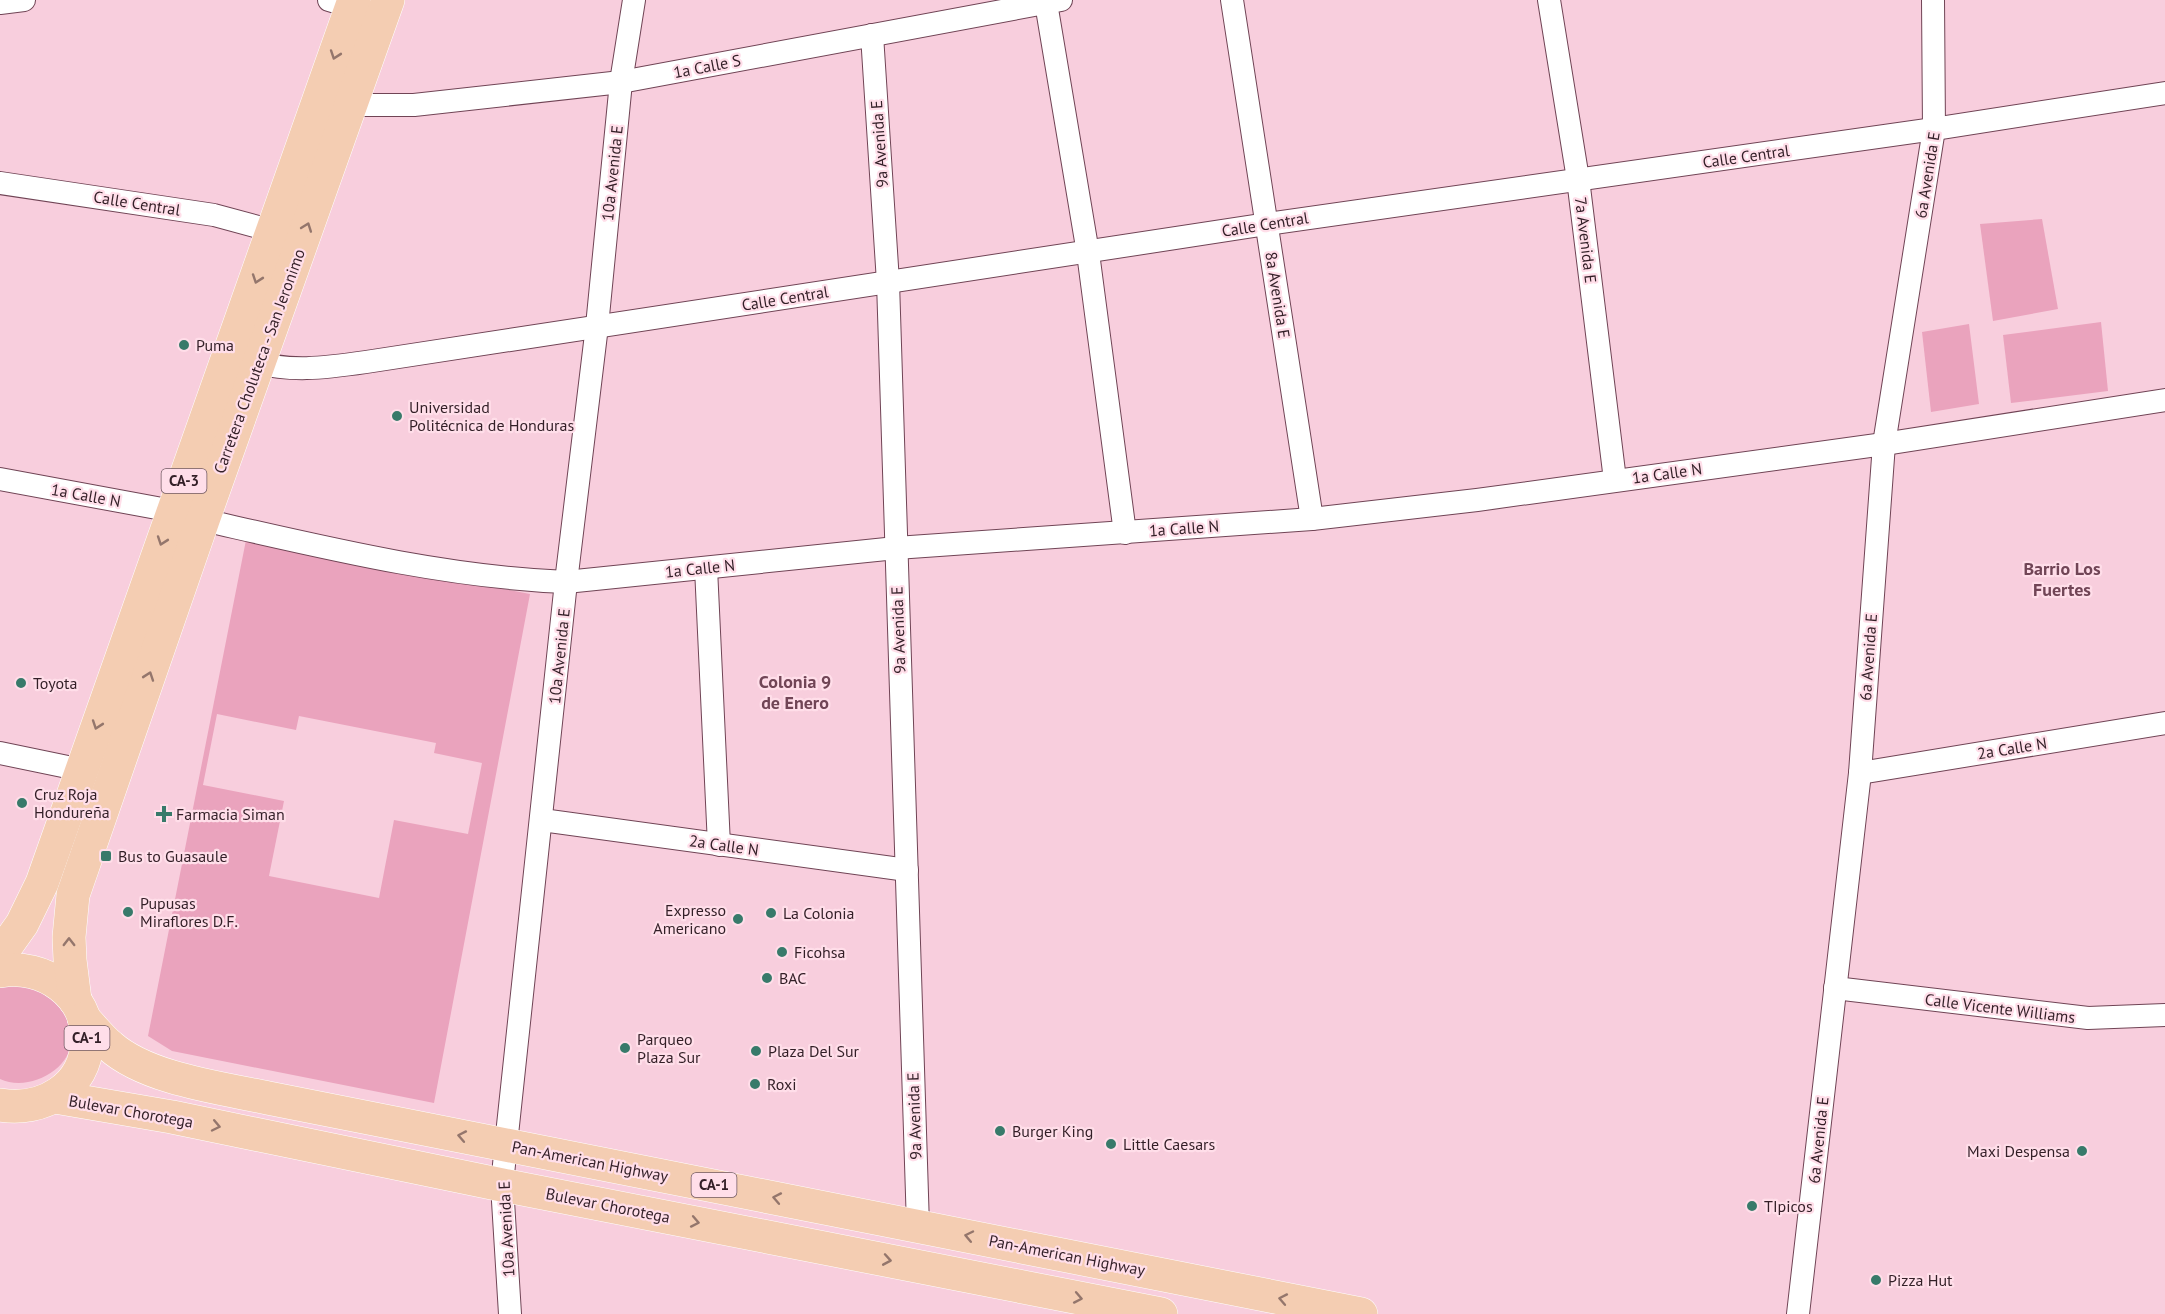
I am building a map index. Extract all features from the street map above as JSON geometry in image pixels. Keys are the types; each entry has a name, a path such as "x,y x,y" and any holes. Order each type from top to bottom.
{"highway":[{"name":"Carretera Choluteca - San Jeronimo","path":"0,955 22,924 42,883 82,770 188,515 244,359 350,105 388,0"},
{"name":"Carretera Choluteca - San Jeronimo","path":"244,359 273,231 345,2"},
{"name":"Carretera Choluteca - San Jeronimo","path":"80,1009 70,960 69,937 73,895 188,515"},
{"name":"CA-1","path":"0,971 23,969 43,974 61,984 80,1009 87,1041 83,1063 72,1082 55,1097 37,1105 16,1108 0,1105"},
{"name":"Pan-American Highway","path":"80,1009 110,1047 142,1066 179,1079 1361,1314"},
{"name":"Bulevar Chorotega","path":"55,1097 172,1117 502,1185 1161,1314"}],"street":[{"path":"0,3 24,0"},
{"name":"10a Avenida E","path":"510,1314 502,1185 566,582 597,326 621,82 634,0"},
{"name":"8a Avenida E","path":"1232,0 1312,519"},
{"name":"7a Avenida E","path":"1549,0 1578,179 1615,480"},
{"name":"6a Avenida E","path":"1798,1314 1860,773 1884,444 1934,129 1933,0"},
{"path":"1054,1 1125,533"},
{"name":"1a Calle S","path":"350,105 414,105 621,82 1054,1"},
{"name":"9a Avenida E","path":"872,35 888,282 918,1226"},
{"name":"Calle Central","path":"244,359 311,370 1267,224 1934,129 2165,93"},
{"name":"Calle Central","path":"0,183 214,215 273,231"},
{"name":"1a Calle N","path":"0,479 188,515 358,555 513,580 566,582 896,549 1312,519 1477,500 1884,444 2165,400"},
{"path":"706,568 719,845"},
{"name":"2a Calle N","path":"1860,773 2165,723"},
{"path":"0,753 82,770"},
{"name":"2a Calle N","path":"542,820 907,870"},
{"name":"Calle Vicente Williams","path":"1835,988 2088,1018 2165,1015"}],"shaded area":[{"path":"2042,219 2058,309 1993,321 1980,224"},
{"path":"2101,322 2108,391 2011,403 2003,335"},
{"path":"1969,324 1979,404 1931,412 1922,332"},
{"path":"246,540 530,594 434,1103 172,1051 148,1036","holes":["217,714 296,730 299,716 436,743 434,753 482,763 468,834 394,820 379,898 269,876 284,801 203,785"]},
{"path":"25,978 66,1005 72,1038 70,1050 56,1069 46,1076 23,1083 0,1079 0,982"}],"place":[{"name":"Puma","path":"184,345"},
{"name":"Universidad Politécnica de Honduras","path":"397,416"},
{"name":"Toyota","path":"21,683"},
{"name":"Cruz Roja Hondureña","path":"22,803"},
{"name":"Farmacia Siman","path":"164,814"},
{"name":"Bus to Guasaule","path":"106,856"},
{"name":"Pupusas Miraflores D.F.","path":"128,912"},
{"name":"La Colonia","path":"771,913"},
{"name":"Expresso Americano","path":"738,919"},
{"name":"Ficohsa","path":"782,952"},
{"name":"BAC","path":"767,978"},
{"name":"Parqueo Plaza Sur","path":"625,1048"},
{"name":"Plaza Del Sur","path":"756,1051"},
{"name":"Roxi","path":"755,1084"},
{"name":"Burger King","path":"1000,1131"},
{"name":"Little Caesars","path":"1111,1144"},
{"name":"Maxi Despensa","path":"2082,1151"},
{"name":"TIpicos","path":"1752,1206"},
{"name":"Pizza Hut","path":"1876,1280"}],"district":[{"name":"Barrio Los Fuertes","path":"2062,579"},
{"name":"Colonia 9 de Enero","path":"795,692"}]}
